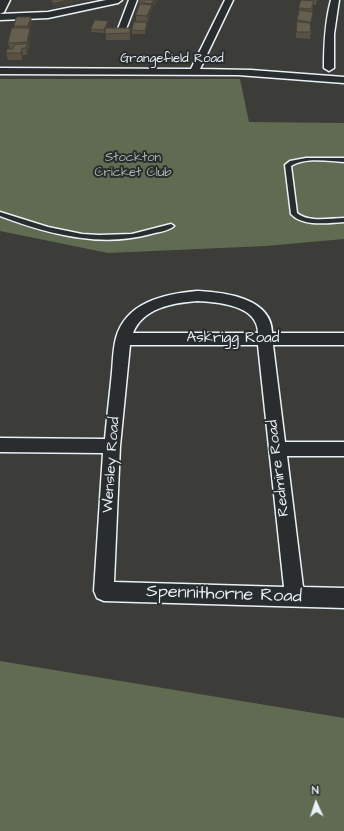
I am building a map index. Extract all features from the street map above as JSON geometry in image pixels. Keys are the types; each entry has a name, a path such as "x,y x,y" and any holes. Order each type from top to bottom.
{"main road":[{"path":"0,10 4,0"}],"street":[{"path":"0,17 48,15 118,0"},
{"path":"122,29 133,0"},
{"path":"194,72 229,0"},
{"path":"329,68 328,44 331,14 335,0"},
{"name":"Grangefield Road","path":"0,71 261,73 298,78 344,80"},
{"path":"123,339 129,324 141,311 178,297 203,296 231,300 253,310 265,324 265,339"},
{"name":"Askrigg Road","path":"123,339 344,339"},
{"name":"Wensley Road","path":"104,591 112,446 123,339"},
{"name":"Redmire Road","path":"265,339 294,597"},
{"path":"0,445 112,446"},
{"path":"277,449 344,449"},
{"name":"Spennithorne Road","path":"104,591 344,598"}],"lane":[{"path":"344,160 296,161 288,165 294,214 296,217 304,220 344,220"},
{"path":"0,214 30,225 83,236 114,238 133,236 171,226"}],"green space":[{"name":"Stockton Cricket Club","path":"0,79 240,79 249,122 344,123 344,239 266,246 108,253 0,231"},
{"path":"0,661 344,718 344,831 0,831"}],"building":[{"path":"52,0 70,0 54,3"},
{"path":"140,0 154,0 151,4 139,2"},
{"path":"301,0 314,1 311,9 299,8"},
{"path":"140,4 152,5 147,16 136,15"},
{"path":"300,10 313,12 311,22 297,20"},
{"path":"17,17 31,17 28,26 14,26"},
{"path":"95,20 108,21 104,30 91,29"},
{"path":"134,22 147,22 145,31 132,30"},
{"path":"297,22 310,23 311,32 297,32"},
{"path":"12,28 30,28 27,42 8,43"},
{"path":"106,28 130,28 130,33 105,34"},
{"path":"27,44 26,48 22,48 21,53 6,53 7,49 13,49 14,45"}]}
